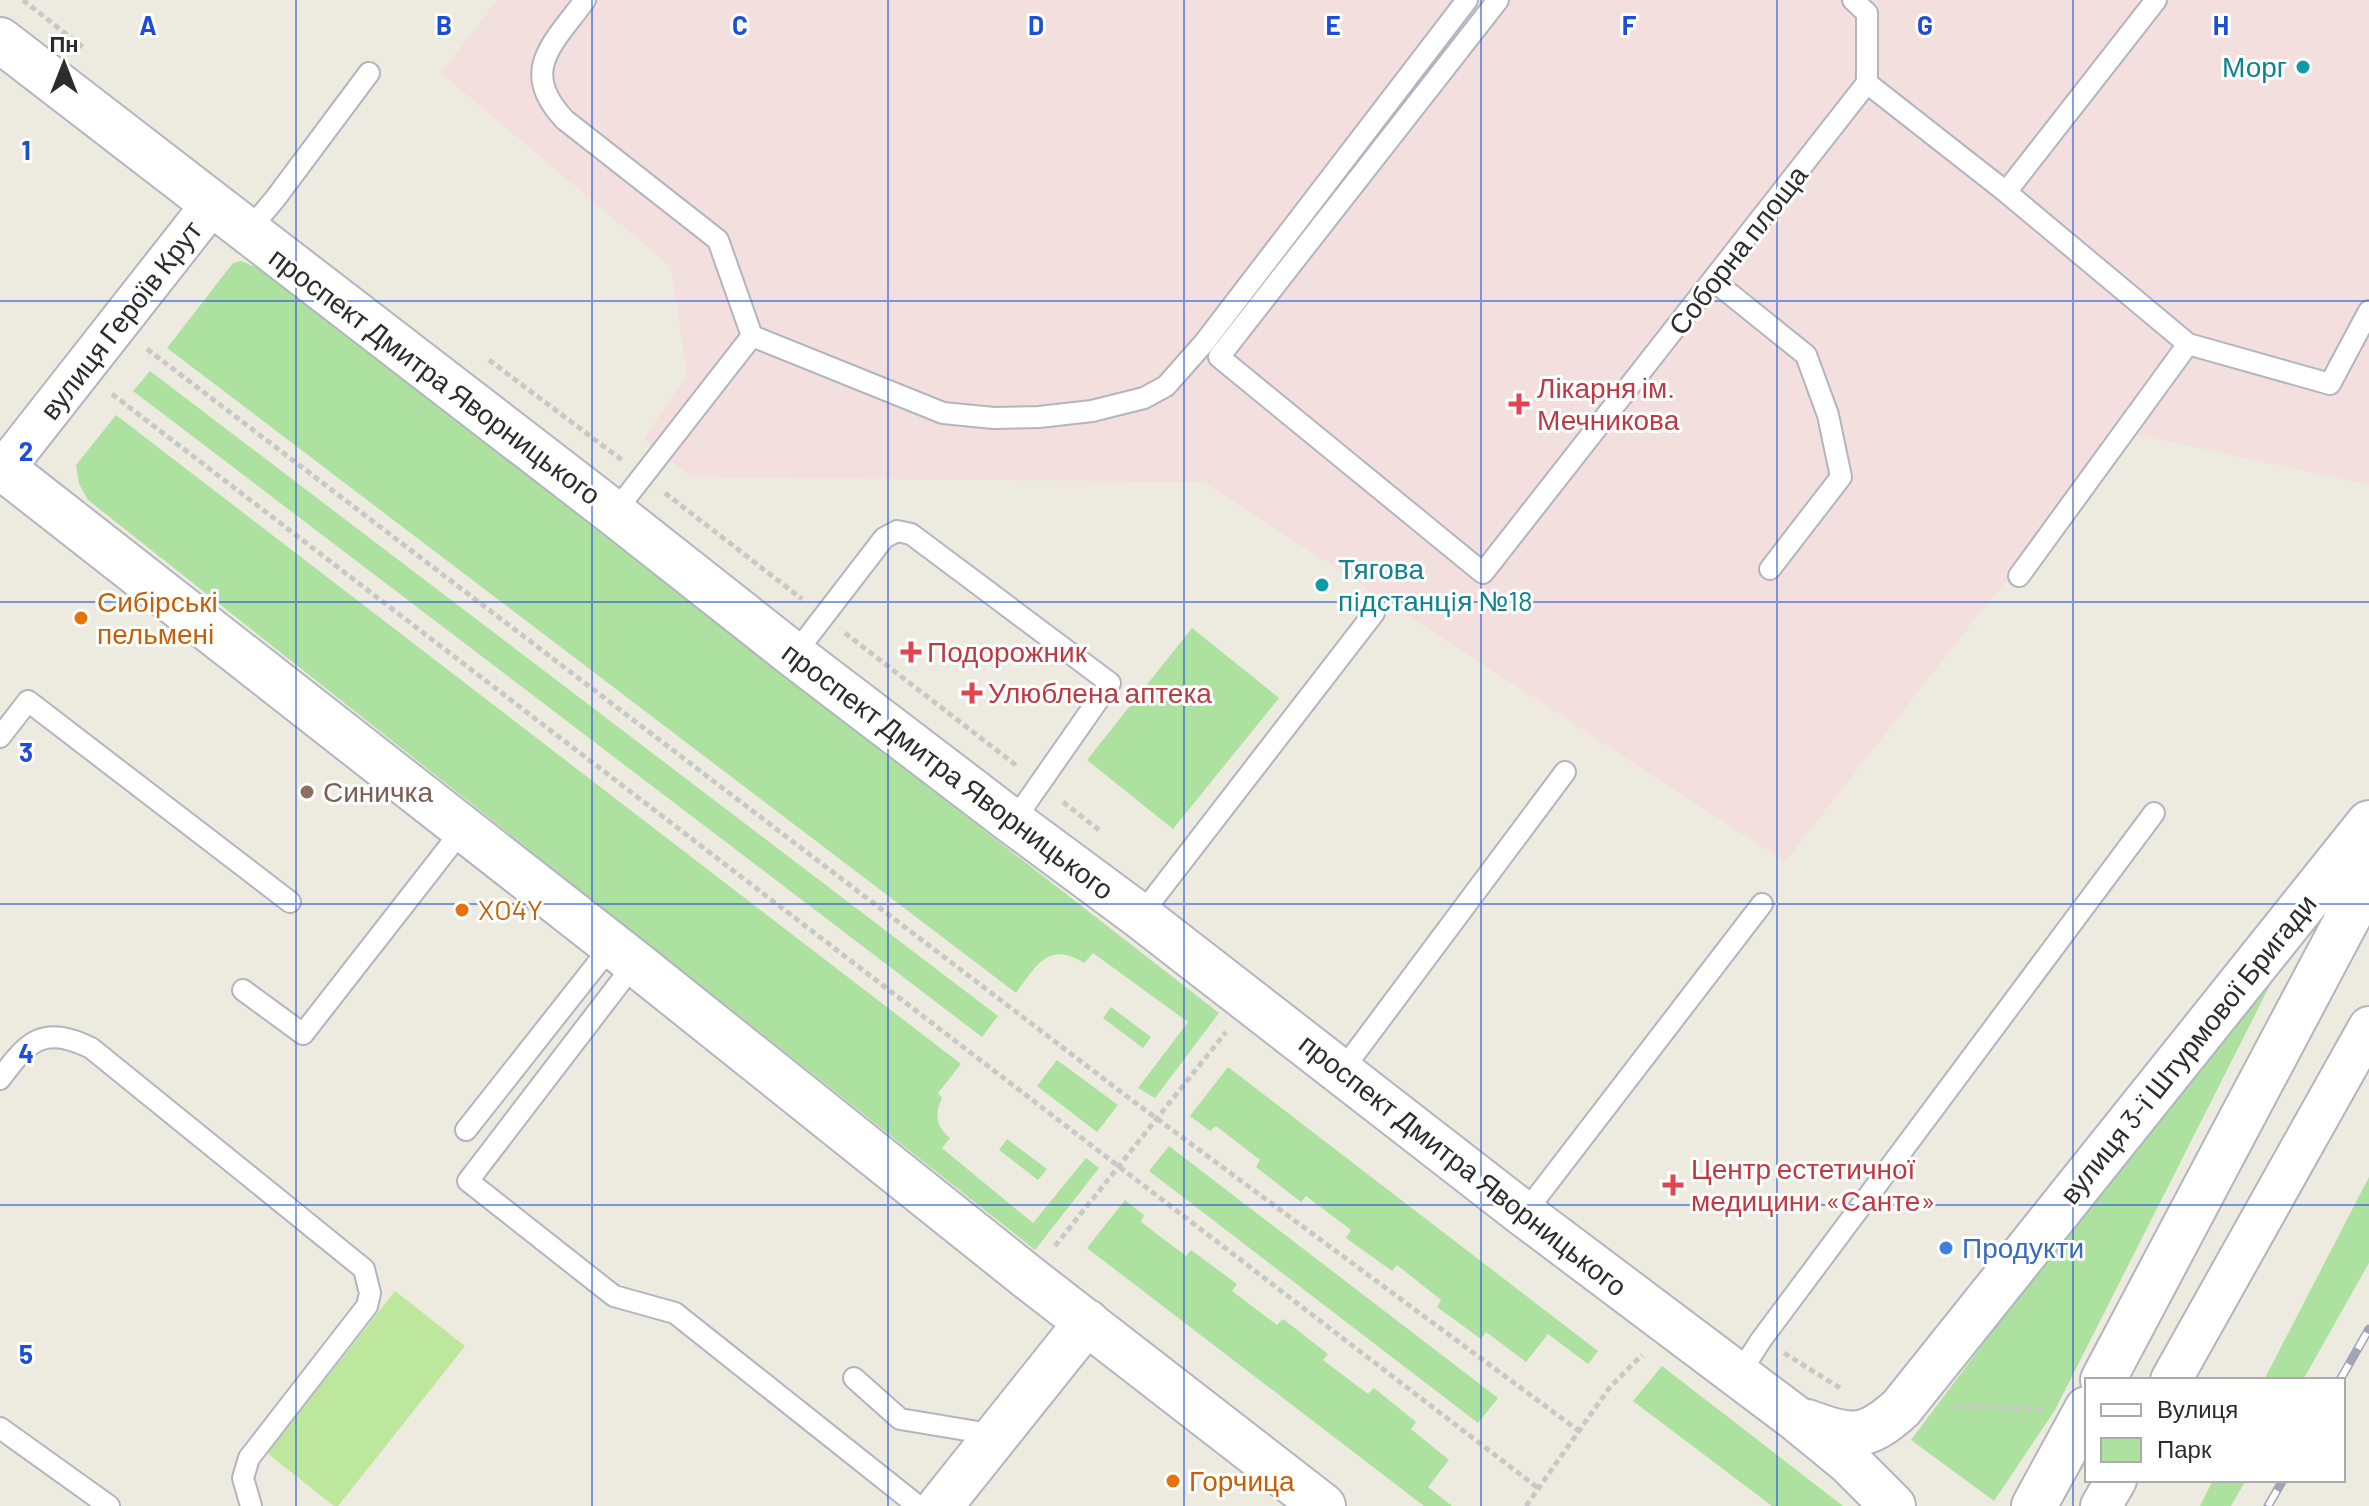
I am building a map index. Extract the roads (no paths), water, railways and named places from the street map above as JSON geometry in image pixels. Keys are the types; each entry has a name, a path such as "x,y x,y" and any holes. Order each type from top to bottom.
{"main road":[{"name":"проспект Дмитра Яворницького","path":"0,40 794,655 1794,1417 1849,1462 1893,1506"},
{"path":"1,470 624,954 1029,1278 1323,1506"},
{"name":"вулиця 3-ї Штурмової Бригади","path":"1794,1417 1837,1433 1861,1434 1882,1425 1901,1408 2369,823"},
{"name":"вулиця 3-ї Штурмової Бригади","path":"2104,1378 2369,878"},
{"path":"940,1506 1087,1322"},
{"path":"2034,1506 2071,1409"}],"street":[{"name":"вулиця Героїв Крут","path":"1,470 212,204"},
{"path":"2172,1378 2369,1027"},
{"path":"2101,1506 2115,1482"}],"lane":[{"path":"585,0 548,50 542,69 542,88 551,106 565,120 718,240 752,336 943,413 994,418 1092,411 1144,398 1166,386 1204,343 1467,0"},
{"name":"Соборна площа","path":"1498,0 1219,357 1483,573 1867,83"},
{"path":"1853,0 1867,13 1867,83 2006,192 2188,344 2330,384 2369,311"},
{"path":"2006,192 2156,0"},
{"path":"247,232 369,73"},
{"path":"1714,281 1806,355 1828,415 1841,477 1770,569"},
{"path":"614,513 752,336"},
{"path":"2019,576 2188,344"},
{"path":"794,655 884,538 897,531 911,534 1110,683 1013,822"},
{"path":"1140,916 1374,613"},
{"path":"0,737 28,701 290,902"},
{"path":"1341,1072 1565,772"},
{"path":"1738,1376 1761,1340 2154,813"},
{"path":"243,990 303,1034 463,829"},
{"path":"1524,1214 1762,904"},
{"path":"466,1130 624,954"},
{"path":"624,954 468,1181 614,1296 675,1313 918,1506"},
{"path":"0,1079 19,1054 34,1042 51,1036 71,1039 91,1048 364,1269 370,1293 367,1306 249,1458 243,1478 251,1506"},
{"path":"854,1378 900,1419 996,1435"},
{"path":"0,1428 109,1506"}],"railway":[{"path":"2341,1378 2369,1329"},
{"path":"2268,1506 2282,1482"}],"place":[{"name":"Морг","path":"2303,67"},
{"name":"Лікарня ім. Мечникова","path":"1519,404"},
{"name":"Тягова пiдстанцiя №18","path":"1322,585"},
{"name":"Сибірські пельмені","path":"81,618"},
{"name":"Подорожник","path":"911,652"},
{"name":"Улюблена аптека","path":"972,693"},
{"name":"Синичка","path":"307,792"},
{"name":"XO4Y","path":"462,910"},
{"name":"Центр естетичної медицини «Санте»","path":"1673,1185"},
{"name":"Продукти","path":"1946,1248"},
{"name":"Горчица","path":"1173,1481"}]}
